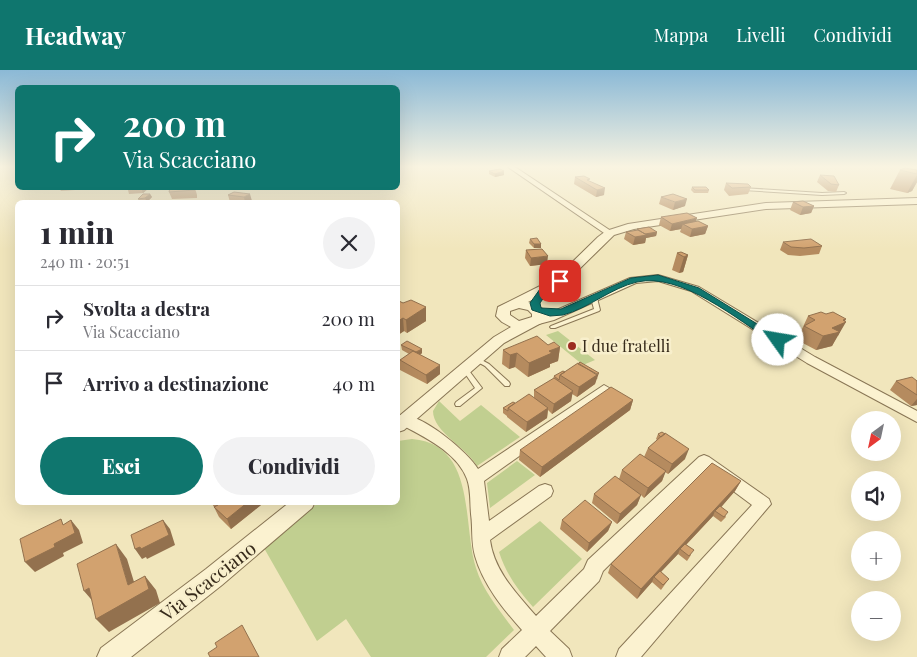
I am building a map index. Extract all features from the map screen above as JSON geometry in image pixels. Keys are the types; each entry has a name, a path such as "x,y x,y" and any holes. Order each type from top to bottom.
{"street":[{"path":"552,194 610,233"},
{"path":"499,340 504,328 503,310 544,291 560,281 610,233 632,226 732,209 917,201"},
{"path":"504,318 512,323 563,312 634,280 649,277 682,284 696,290 811,360 917,417"},
{"path":"544,291 535,303 532,319 499,340 401,423 440,439 463,460 475,479 485,560 496,580 536,631 561,657"},
{"path":"512,305 525,305 532,319"},
{"path":"475,479 604,389"},
{"path":"510,657 592,575 596,566 704,461 763,504 627,657"},
{"path":"481,538 545,491"},
{"name":"Via Scacciano","path":"110,657 214,577 301,505"}],"lane":[{"path":"809,194 821,204"},
{"path":"553,327 596,310 594,298"},
{"path":"458,404 480,388 470,364 487,365 507,384"}],"green space":[{"path":"558,331 595,360 583,365 546,335"},
{"path":"439,401 460,421 481,405 520,437 477,466 438,426 434,419 433,411"},
{"path":"412,439 433,444 447,455 457,471 463,489 476,568 487,593 514,630 486,657 371,657 346,619 317,641 264,548 316,505 400,505 400,441"},
{"path":"517,461 535,475 490,508 487,483"},
{"path":"540,521 582,559 533,607 513,581 499,552"}],"building":[{"path":"143,194 150,194 145,198 138,199"},
{"path":"229,194 249,194 244,197"},
{"path":"674,194 687,199 675,202 661,197"},
{"path":"803,201 814,206 803,207 793,202"},
{"path":"687,213 697,218 672,224 661,217"},
{"path":"698,221 708,226 692,229 683,224"},
{"path":"649,227 657,232 645,234 637,229"},
{"path":"638,230 647,235 635,237 626,232"},
{"path":"537,238 541,244 534,244 530,239"},
{"path":"811,239 822,246 791,247 783,242"},
{"path":"542,249 548,256 531,258 526,250"},
{"path":"681,252 688,255 684,257 677,253"},
{"path":"411,300 426,307 406,320 403,318 400,320 400,302 403,303"},
{"path":"821,312 826,314 833,312 846,319 843,320 846,322 832,328 840,332 823,336 804,326 815,320 808,316"},
{"path":"537,336 548,345 554,342 560,347 549,351 552,353 529,363 517,353 510,355 503,350"},
{"path":"407,341 422,349 416,352 401,345"},
{"path":"413,351 440,365 426,375 400,360"},
{"path":"580,362 599,373 597,374 578,364"},
{"path":"578,363 597,375 579,387 560,375"},
{"path":"563,371 565,372 560,375 559,380 554,376"},
{"path":"912,377 917,381 917,395 896,381"},
{"path":"554,378 573,391 554,404 534,390"},
{"path":"611,387 633,400 542,467 520,450"},
{"path":"529,394 548,408 527,422 508,408"},
{"path":"513,402 515,403 508,408 508,411 503,408"},
{"path":"662,432 665,434 661,437 658,434"},
{"path":"665,433 689,449 672,464 648,448"},
{"path":"640,454 666,471 648,488 622,470"},
{"path":"712,463 741,481 641,589 611,564"},
{"path":"615,476 641,495 620,514 594,494"},
{"path":"585,500 612,522 589,543 562,520"},
{"path":"218,505 244,505 227,519 214,507"},
{"path":"720,506 728,512 724,517 715,511"},
{"path":"61,519 63,525 71,520 75,533 54,544 55,547 25,562 20,539"},
{"path":"163,520 169,535 141,549 140,547 135,549 131,535"},
{"path":"116,544 128,585 145,576 149,589 96,619 89,588 84,591 77,564"},
{"path":"685,544 694,550 689,556 680,549"},
{"path":"660,571 669,579 663,585 654,577"},
{"path":"242,625 259,657 210,657 208,653 217,647 215,643"}],"place":[{"name":"I due fratelli","path":"572,346"}],"route":[{"path":"560,281 544,291 535,303 536,310 550,313 563,312 634,280 649,277 658,278 682,284 696,290 778,340"}]}
